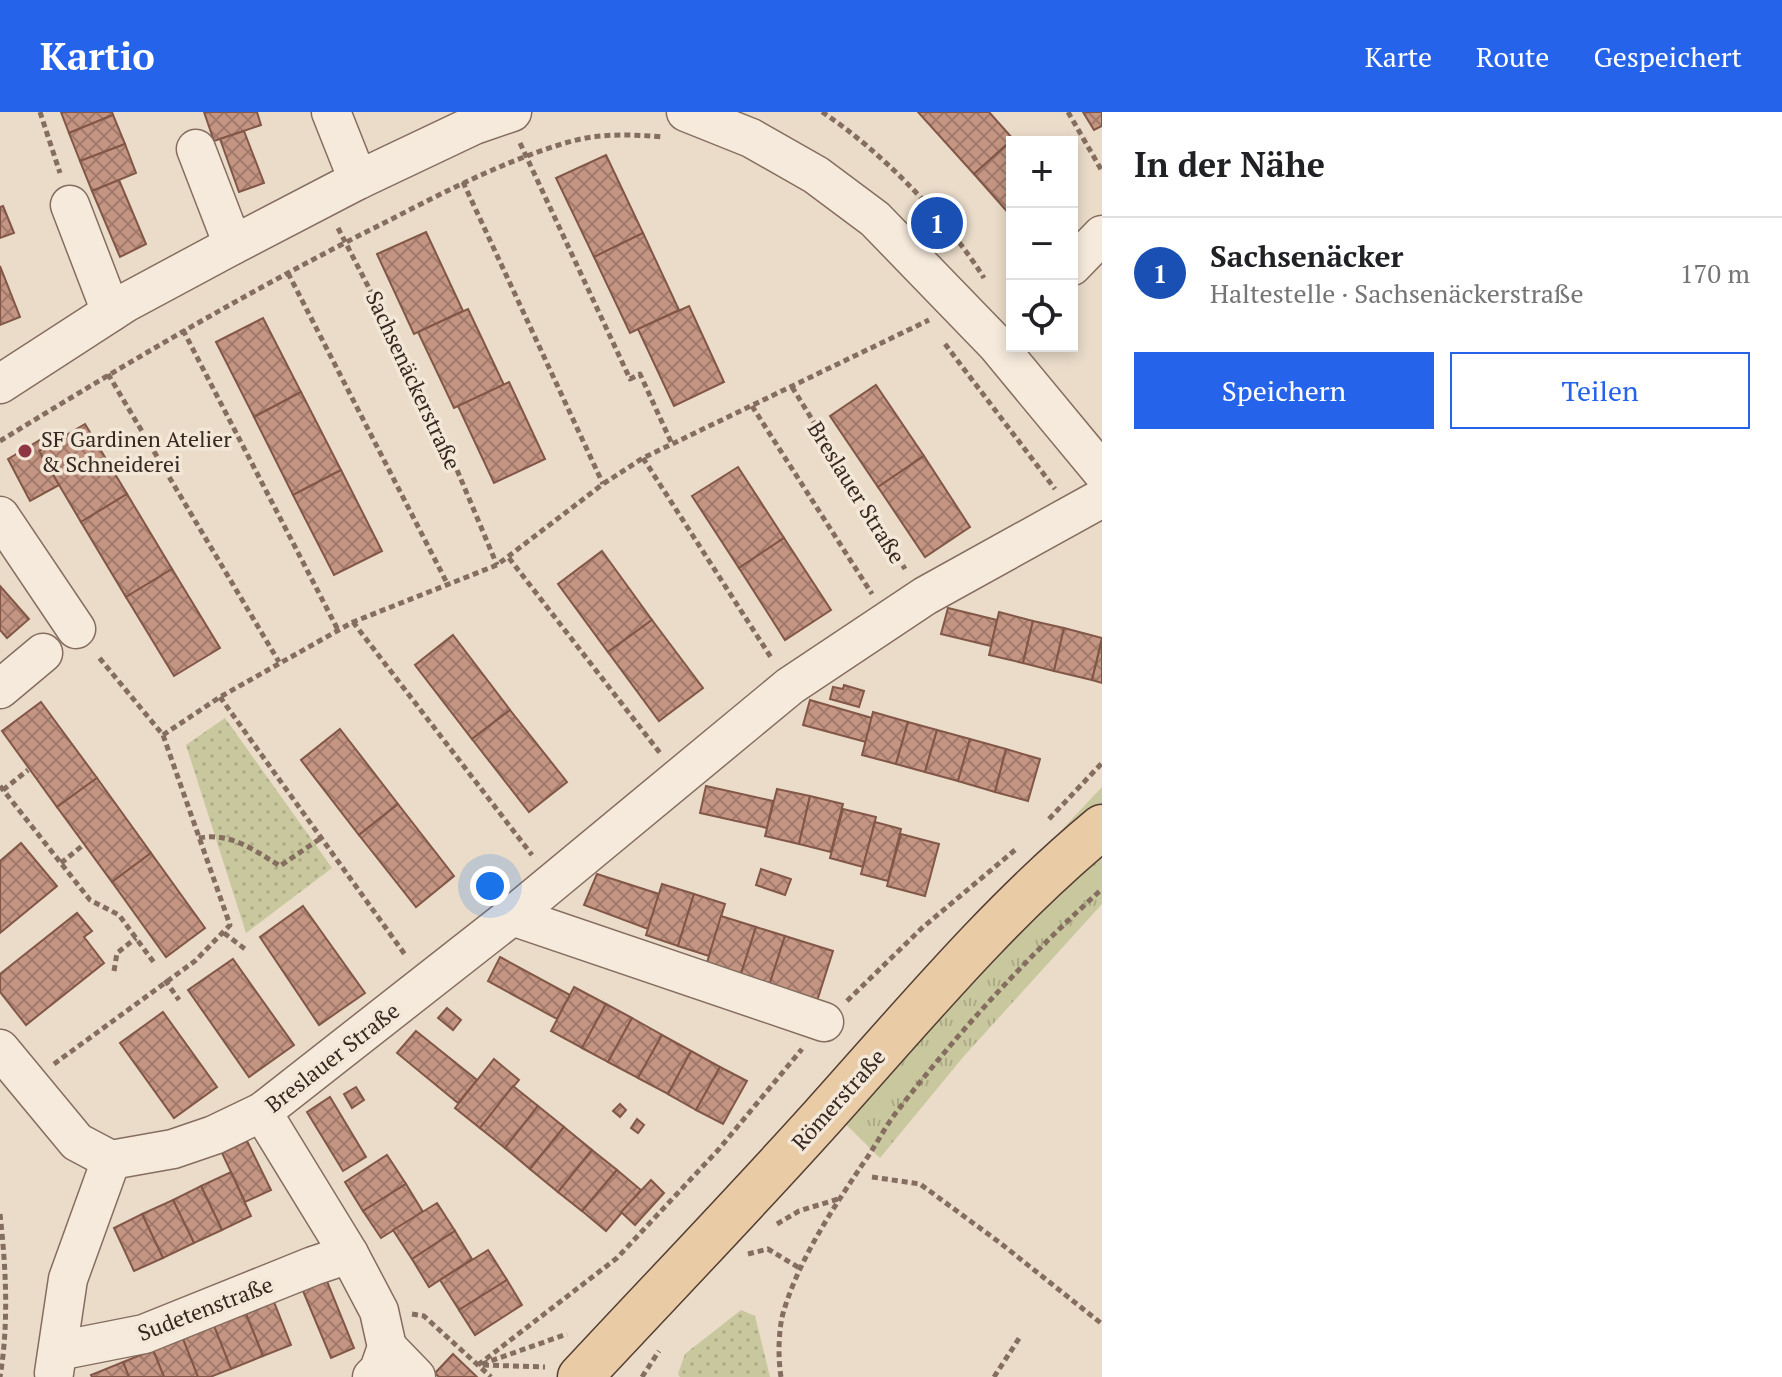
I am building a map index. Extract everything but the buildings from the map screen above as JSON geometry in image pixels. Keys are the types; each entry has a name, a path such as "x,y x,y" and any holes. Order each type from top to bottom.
{"main road":[{"name":"Römerstraße","path":"564,1372 814,1126 962,960 1056,865 1102,827"}],"street":[{"path":"331,112 358,180"},
{"path":"0,384 111,312 233,245 491,116"},
{"path":"678,125 751,138 816,175 875,219 943,312 1004,336 1102,472"},
{"path":"196,149 233,245"},
{"path":"70,205 111,312"},
{"path":"1078,260 1102,235"},
{"name":"Breslauer Straße","path":"111,1160 173,1149 214,1135 262,1112 512,916 790,686 925,596 1088,505"},
{"path":"0,516 76,629"},
{"path":"0,689 43,653"},
{"path":"512,916 824,1022"},
{"path":"0,1049 77,1142 111,1160"},
{"path":"262,1112 349,1254 379,1345 416,1377"},
{"name":"Sudetenstraße","path":"111,1160 68,1279 56,1364 144,1334 349,1254"}],"path":[{"path":"40,112 70,205"},
{"path":"163,735 220,697 353,622 497,565 603,484 643,458 943,312 987,283 963,244 855,134 822,112"},
{"path":"1068,112 1102,171"},
{"path":"491,116 525,157 630,379 640,374 672,444"},
{"path":"0,441 183,330 463,182 563,143 678,125"},
{"path":"463,182 603,484"},
{"name":"Sachsenäckerstraße","path":"323,199 431,408 497,565"},
{"path":"288,273 448,585"},
{"path":"918,309 943,312"},
{"path":"943,312 982,396 1088,505"},
{"path":"183,330 338,630"},
{"path":"108,374 279,662"},
{"name":"Breslauer Straße","path":"792,387 903,566 925,596"},
{"path":"752,406 888,619"},
{"path":"643,458 790,686"},
{"path":"509,558 678,777"},
{"path":"353,622 552,881"},
{"path":"28,1084 165,980 195,961 230,925 163,735 76,629"},
{"path":"220,697 427,983"},
{"path":"1049,820 1102,763"},
{"path":"28,770 2,788 90,900 119,915 155,964"},
{"path":"199,838 215,835 239,842 280,866 322,837"},
{"path":"478,1365 617,1258 719,1149 824,1022 922,928 1027,841"},
{"path":"61,863 82,846"},
{"path":"781,1377 783,1313 801,1269 839,1199 894,1115 997,993 1054,932 1102,889"},
{"path":"224,933 245,949"},
{"path":"114,971 117,953 136,938"},
{"path":"165,980 179,1000"},
{"path":"872,1177 920,1184 1102,1324"},
{"path":"0,1214 6,1280 5,1348 0,1377"},
{"path":"740,1256 768,1249 801,1269"},
{"path":"379,1345 424,1316 491,1377"},
{"path":"478,1365 572,1332"},
{"path":"994,1377 1020,1337"},
{"path":"478,1365 564,1372"}],"green space":[{"path":"225,718 332,868 246,933 186,745"},
{"path":"1102,787 1102,904 964,1056 880,1158 814,1093"},
{"path":"741,1310 755,1316 770,1377 680,1377 678,1374 685,1354"}],"place":[{"name":"Sachsenäcker","path":"937,223"},
{"name":"SF Gardinen Atelier & Schneiderei","path":"25,451"}]}
